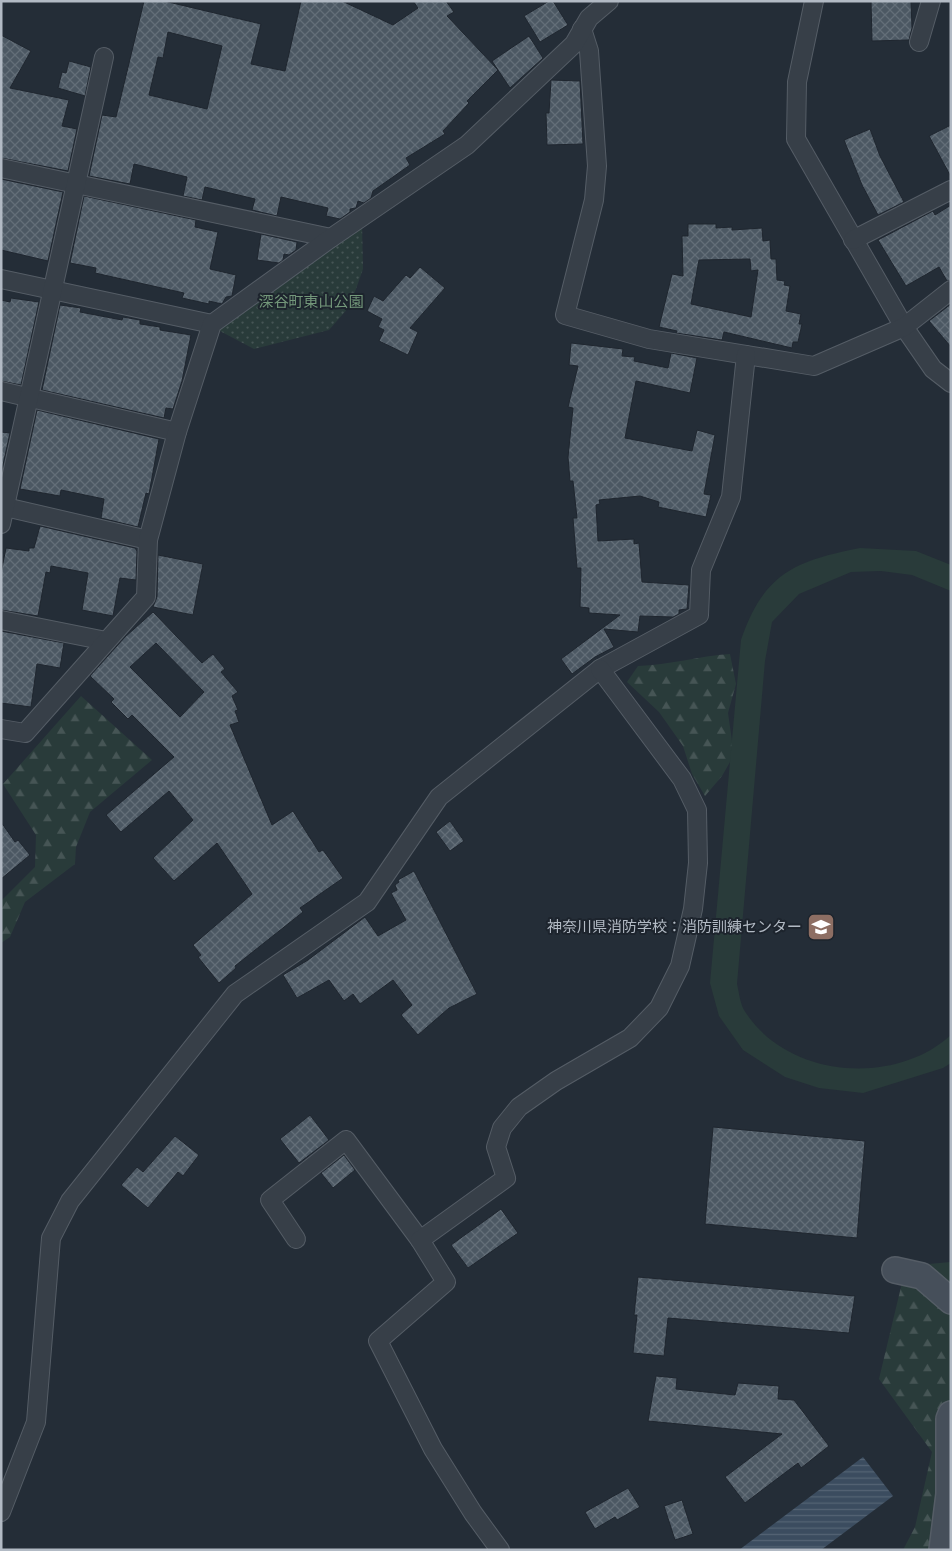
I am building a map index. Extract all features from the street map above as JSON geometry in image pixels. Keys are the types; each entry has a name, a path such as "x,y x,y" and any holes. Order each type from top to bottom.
{"street":[{"path":"1,729 25,733 146,597 148,540 177,432 212,324 331,238 467,145 574,44 589,18 609,1"},
{"path":"814,1 797,82 796,139 904,327 933,369 951,383"},
{"path":"919,42 931,1"},
{"path":"582,28 590,51 596,166 594,200 566,315 649,339 814,366 904,327 951,290"},
{"path":"104,57 2,512 148,540"},
{"path":"1,168 331,238"},
{"path":"853,240 951,190"},
{"path":"1,279 212,324"},
{"path":"1,1512 36,1422 50,1238 70,1201 235,994 367,902 439,797 600,668 699,615 701,570 731,498 746,354"},
{"path":"1,391 177,432"},
{"path":"1,620 106,641"},
{"path":"420,1240 506,1178 496,1147 502,1128 519,1107 556,1081 630,1038 659,1008 680,966 693,909 698,863 696,810 682,779 600,668"},
{"path":"296,1239 270,1200 346,1140 420,1240 446,1282 378,1341 432,1449 472,1513 500,1550"},
{"path":"896,1270 922,1276 951,1301"},
{"path":"942,1550 949,1494 949,1419 951,1414"}],"green space":[{"name":"深谷町東山公園","path":"362,225 363,269 350,306 329,330 254,349 218,330"},
{"path":"860,548 916,551 951,565 951,591 912,575 881,571 851,572 799,594 772,622 765,661 737,984 744,1010 763,1033 786,1050 813,1062 842,1068 872,1068 901,1063 927,1052 951,1035 951,1063 943,1068 863,1093 819,1088 785,1077 743,1050 719,1016 710,983 741,640 750,617 760,599 785,574 817,558"},
{"path":"730,654 736,684 728,713 734,755 722,776 705,796 692,774 683,746 659,712 627,682 638,666"},
{"path":"81,696 152,760 90,812 76,847 75,864 25,902 10,937 1,943 1,901 35,867 36,835 3,784"},
{"path":"951,1262 951,1550 903,1550 915,1527 932,1452 879,1379 906,1266"}],"water":[{"path":"863,1457 893,1496 821,1550 739,1550"}],"building":[{"path":"144,1 164,1 261,24 251,64 285,71 301,1 342,1 393,25 418,8 413,1 446,1 454,12 447,16 498,70 467,101 469,103 443,131 445,134 406,158 410,165 373,191 371,198 364,203 358,201 356,208 350,209 350,212 340,219 326,216 328,208 281,197 277,216 252,210 255,199 205,187 202,200 183,196 187,177 134,164 130,184 89,176 102,115 116,117","holes":["168,32 222,46 207,109 149,95 158,57 163,58"]},
{"path":"549,1 553,1 568,25 540,42 524,16"},
{"path":"871,1 911,1 912,28 909,40 872,41"},
{"path":"1,35 31,51 10,88 69,100 62,126 77,129 68,171 1,158"},
{"path":"529,36 543,58 510,88 492,61"},
{"path":"69,61 91,67 85,96 58,88 62,72 66,73"},
{"path":"551,80 580,81 583,144 547,145 546,113 549,113"},
{"path":"951,125 951,177 929,136"},
{"path":"870,129 880,156 904,202 878,215 862,185 844,140"},
{"path":"1,179 63,192 48,261 1,250"},
{"path":"84,196 196,220 195,227 218,232 210,269 236,275 232,296 226,297 222,304 209,301 209,304 182,298 184,293 95,273 96,268 70,263"},
{"path":"951,205 951,280 947,281 939,267 906,286 878,240 933,211 935,215"},
{"path":"688,224 716,224 716,228 732,227 732,230 762,228 763,241 770,240 771,259 776,259 777,280 785,281 784,285 790,286 786,311 801,314 799,324 802,324 798,342 793,342 792,348 724,332 722,340 676,333 677,331 659,327 672,274 683,276 682,236 688,236","holes":["750,259 751,271 758,270 751,317 691,304 699,260"]},
{"path":"261,234 297,242 296,250 289,255 284,254 283,260 279,263 257,260"},
{"path":"420,267 445,288 410,328 418,332 408,355 379,341 384,330 378,327 382,319 367,311 374,296 383,301 406,275 410,278"},
{"path":"11,298 39,302 21,385 1,381 1,300 10,302"},
{"path":"951,304 951,347 929,321"},
{"path":"60,305 81,308 80,312 122,320 123,317 140,320 140,324 160,327 160,330 191,335 182,381 173,409 166,408 164,418 42,390"},
{"path":"571,343 623,349 622,356 635,357 634,361 668,368 671,353 697,358 690,393 636,381 625,438 692,451 697,430 715,435 704,494 711,495 706,517 658,507 659,502 640,496 599,500 600,504 596,505 598,541 634,539 634,544 639,543 642,582 689,585 687,609 679,610 679,614 673,617 640,616 638,632 604,629 614,647 595,657 572,674 561,659 620,615 589,613 589,608 580,607 581,568 577,568 573,518 577,518 573,481 570,481 568,457 573,408 568,407 578,366 569,365"},
{"path":"37,410 159,439 149,494 146,493 138,527 101,518 104,499 61,490 60,496 20,489"},
{"path":"1,432 10,433 1,474"},
{"path":"40,526 135,548 137,551 136,580 120,578 113,616 82,610 88,573 51,566 50,573 46,572 38,616 1,610 1,573 6,548 29,551 29,548 34,548"},
{"path":"158,555 203,564 193,615 153,607 157,597"},
{"path":"153,612 202,663 213,654 225,669 221,672 238,692 232,696 238,710 235,711 239,722 230,725 272,825 293,811 319,852 323,850 343,878 300,908 303,912 235,966 236,968 219,983 198,957 201,955 193,945 252,894 217,843 174,881 153,858 193,820 169,791 121,832 106,815 174,757 132,715 128,719 111,702 114,699 90,676 125,637","holes":["156,643 204,692 180,717 130,667"]},
{"path":"1,631 64,643 60,668 37,664 31,707 1,703"},
{"path":"450,821 464,841 450,851 436,832"},
{"path":"1,822 15,842 18,840 30,855 1,879"},
{"path":"414,871 477,994 449,1008 418,1035 401,1015 412,1005 393,980 360,1004 353,994 344,1001 329,980 297,998 283,975 308,960 365,917 378,936 406,920 391,893 397,890 395,885 399,882 398,880"},
{"path":"310,1115 329,1140 299,1163 280,1139"},
{"path":"713,1127 865,1141 857,1238 705,1224"},
{"path":"175,1136 199,1155 183,1176 178,1172 148,1208 121,1185 137,1167 143,1172"},
{"path":"344,1155 355,1170 333,1188 321,1173"},
{"path":"501,1209 518,1233 468,1268 451,1245"},
{"path":"638,1277 855,1296 849,1333 668,1318 664,1356 633,1353"},
{"path":"656,1376 677,1378 676,1389 735,1395 738,1383 779,1386 778,1399 794,1400 829,1446 801,1468 798,1463 745,1503 725,1477 782,1434 648,1421"},
{"path":"628,1488 640,1507 617,1520 615,1517 595,1529 585,1512"},
{"path":"682,1500 693,1534 675,1540 664,1506"}],"place":[{"name":"神奈川県消防学校：消防訓練センター","path":"821,927"}]}
